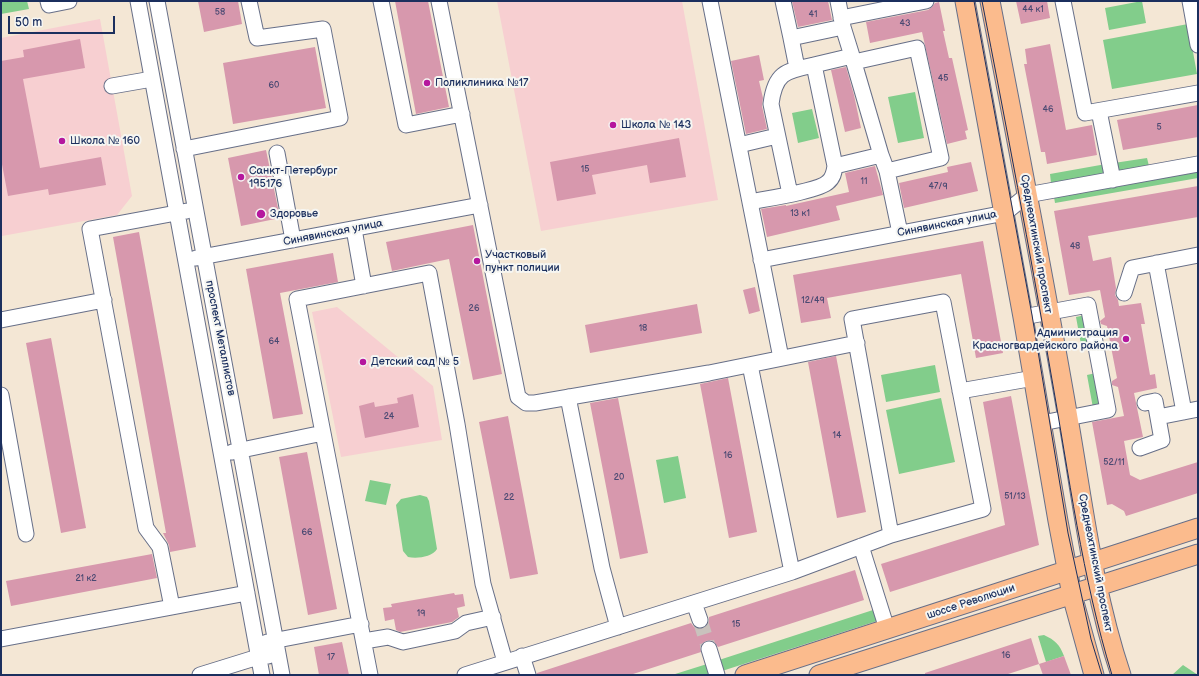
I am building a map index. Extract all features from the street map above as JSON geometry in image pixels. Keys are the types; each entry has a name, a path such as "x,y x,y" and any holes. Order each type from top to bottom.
{"main road":[{"path":"965,1 1005,213 1067,571 1094,675"},
{"name":"Среднеохтинский проспект","path":"990,1 1068,418 1093,562 1110,641 1121,675"},
{"name":"шоссе Революции","path":"744,675 1198,528"},
{"path":"822,675 1198,554"}],"street":[{"path":"48,1 49,5 69,1"},
{"name":"проспект Металлистов","path":"138,1 262,675"},
{"name":"проспект Металлистов","path":"157,1 282,675"},
{"path":"184,149 340,118 323,29 257,38 249,1"},
{"path":"381,1 406,125 462,114"},
{"path":"439,1 518,397 526,403 535,403 750,365 857,343"},
{"path":"710,1 780,358"},
{"path":"783,1 797,68"},
{"path":"838,1 842,23 886,171 900,233"},
{"path":"791,38 926,1"},
{"path":"1063,1 1085,113 1198,93"},
{"path":"1190,1 1198,45"},
{"path":"790,194 771,104 772,91 778,79 785,73 797,68 917,48 941,158 886,171"},
{"path":"750,202 814,189 827,184 833,176 835,166 814,65"},
{"path":"112,86 152,79"},
{"path":"1099,111 1113,180"},
{"path":"739,145 777,136"},
{"path":"277,153 293,240"},
{"path":"835,166 881,155"},
{"name":"Синявинская улица","path":"761,260 1005,213 1027,195 1198,164"},
{"name":"Синявинская улица","path":"185,261 480,205"},
{"path":"172,607 160,547 146,528 90,229 196,209"},
{"path":"354,229 364,286"},
{"path":"1124,293 1132,268 1198,255"},
{"path":"1156,263 1191,410 1158,418"},
{"path":"370,675 297,299 429,274 458,428 483,584 505,662"},
{"path":"1,320 104,300"},
{"path":"465,675 792,572 891,535 983,509 943,302 852,319 891,535"},
{"path":"1023,317 1088,305 1108,410 1042,423"},
{"path":"750,365 792,572"},
{"path":"960,391 1034,378"},
{"path":"1,396 26,534"},
{"path":"568,397 602,568 618,627"},
{"path":"1140,448 1162,440 1155,401 1145,403"},
{"path":"221,454 323,433"},
{"path":"861,546 887,629"},
{"path":"1,639 246,593"},
{"path":"694,603 700,620"},
{"path":"364,642 388,637 403,642 455,631 466,623 493,617"},
{"path":"200,675 257,651 361,624"},
{"path":"709,649 717,675"},
{"path":"522,656 528,675"}],"shaded area":[{"name":"Школа № 143","path":"497,1 682,1 718,200 541,231"},
{"name":"Школа № 160","path":"100,19 132,196 117,215 2,236 1,38"},
{"name":"Детский сад № 5","path":"337,307 433,386 442,440 341,457 312,312"}],"green space":[{"path":"1,1 27,1 29,9 1,14"},
{"path":"1142,1 1146,23 1109,30 1105,8"},
{"path":"1188,24 1197,74 1112,89 1103,40"},
{"path":"915,92 924,138 898,143 888,97"},
{"path":"812,109 819,138 798,143 792,113"},
{"path":"1147,158 1149,166 1118,171 1114,163"},
{"path":"1106,164 1106,174 1051,183 1050,174"},
{"path":"1198,172 1198,178 1055,203 1054,197"},
{"path":"1085,315 1092,348 1082,350 1076,317"},
{"path":"935,365 940,392 886,402 881,375"},
{"path":"1096,373 1103,406 1093,408 1087,375"},
{"path":"941,398 955,462 899,474 886,410"},
{"path":"678,456 686,498 664,503 656,460"},
{"path":"370,480 391,484 386,505 365,501"},
{"path":"420,495 427,497 429,501 437,549 432,554 424,557 408,557 403,551 396,505 401,499"},
{"path":"873,610 877,621 722,671 719,660"},
{"path":"1044,635 1057,643 1064,656 1046,662 1038,636"},
{"path":"707,664 710,674 672,675"},
{"path":"1183,665 1198,675 1172,675"}],"building":[{"path":"198,1 238,1 242,24 204,32"},
{"name":"Поликлиника №17","path":"395,1 428,1 449,107 416,114"},
{"path":"792,1 828,1 832,20 798,27"},
{"path":"1016,1 1047,1 1050,18 1021,24"},
{"path":"939,2 949,58 952,58 968,130 965,131 967,139 947,144 922,32 870,43 866,22 928,10 935,3"},
{"path":"80,39 85,68 23,79 40,168 101,157 106,185 49,195 48,189 8,196 1,159 1,61 24,57 23,50"},
{"path":"1050,44 1066,130 1092,125 1097,155 1047,164 1045,152 1041,152 1024,64 1027,64 1025,49"},
{"path":"315,47 326,108 233,124 223,63"},
{"path":"759,55 764,80 759,81 767,129 746,134 731,61"},
{"path":"846,67 861,128 845,132 831,70"},
{"path":"1198,105 1198,137 1123,150 1117,120"},
{"path":"679,138 686,177 650,183 647,165 592,175 596,194 557,201 550,162"},
{"path":"266,150 280,218 241,226 228,158"},
{"path":"971,162 978,191 904,208 899,183 948,172 947,167"},
{"path":"875,166 883,195 836,206 840,220 767,237 761,209 786,206 849,192 845,173"},
{"path":"1198,186 1198,217 1088,236 1093,261 1111,257 1116,288 1115,295 1119,306 1141,303 1145,324 1141,324 1150,375 1155,374 1157,388 1134,393 1143,437 1124,441 1130,475 1140,480 1198,462 1198,493 1126,516 1124,511 1112,504 1107,505 1092,422 1124,416 1118,387 1112,385 1112,381 1117,378 1107,326 1101,324 1100,321 1105,317 1100,290 1069,295 1054,211"},
{"path":"473,225 502,374 473,380 449,259 392,271 386,242"},
{"path":"139,232 196,547 170,552 169,545 163,533 166,533 113,237"},
{"path":"983,241 1003,353 976,358 961,274 827,298 831,318 801,323 793,275"},
{"path":"333,253 338,282 280,293 303,414 273,419 246,269"},
{"path":"755,287 760,311 749,314 743,290"},
{"path":"697,304 702,333 590,353 585,325"},
{"path":"51,338 86,528 61,533 26,343"},
{"path":"836,356 866,512 837,518 808,362"},
{"path":"728,378 757,532 729,538 700,384"},
{"path":"413,394 419,427 365,438 359,406 374,402 375,407 398,403 397,398"},
{"path":"1011,396 1039,545 890,592 881,564 1005,525 983,402"},
{"path":"618,398 648,553 620,559 590,403"},
{"path":"508,416 538,574 510,579 479,422"},
{"path":"307,452 337,609 308,615 279,457"},
{"path":"152,554 157,578 11,606 6,581"},
{"path":"855,570 864,600 718,647 711,640 706,641 700,647 701,652 630,675 537,675 537,673 691,623 698,629 703,629 707,626 709,617"},
{"path":"454,593 455,595 463,594 465,606 457,608 459,617 452,622 400,632 396,630 394,619 385,621 383,608 392,607 391,604"},
{"path":"1031,638 1039,664 1005,675 925,675 925,673"},
{"path":"342,642 349,675 319,675 314,647"},
{"path":"1064,656 1071,675 1043,675 1039,664"}],"tunnel":[{"path":"700,620 709,649"}],"tram line":[{"path":"974,1 1032,315 1068,533 1091,639 1102,675"},
{"path":"982,1 1043,327 1084,563 1092,601 1112,675"}],"place":[{"name":"Поликлиника №17","path":"427,83"},
{"name":"Школа № 143","path":"613,125"},
{"name":"Школа № 160","path":"62,141"},
{"name":"Санкт-Петербург 195176","path":"241,177"},
{"name":"Здоровье","path":"261,214"},
{"name":"Участковый пункт полиции","path":"477,261"},
{"name":"Администрация Красногвардейского района","path":"1126,339"},
{"name":"Детский сад № 5","path":"363,362"}]}
